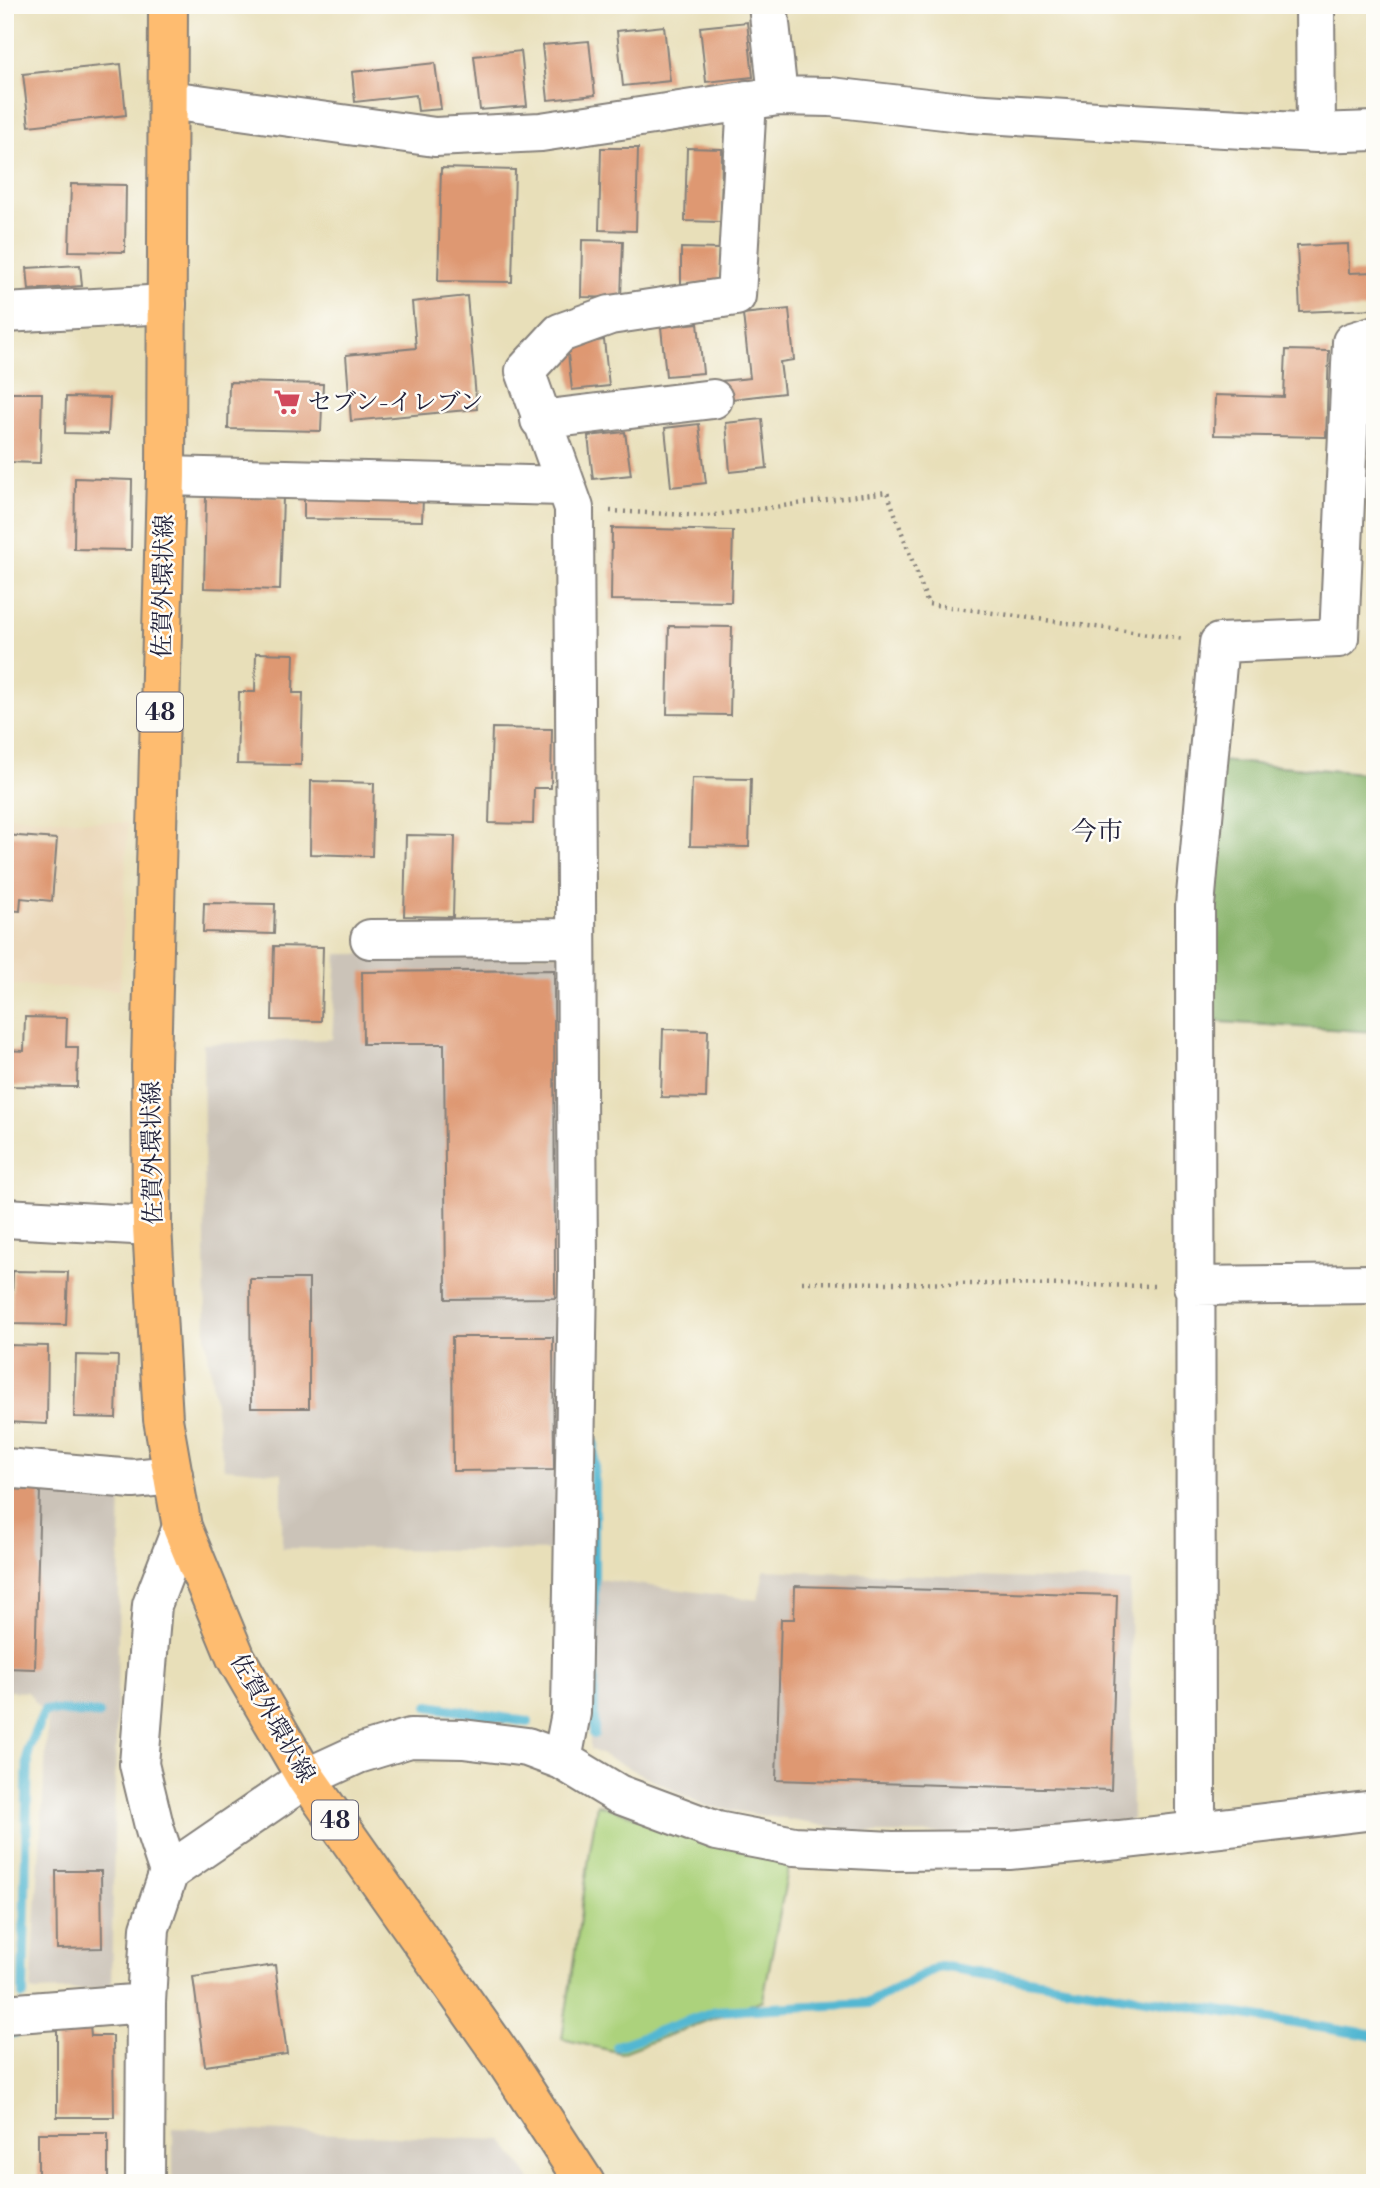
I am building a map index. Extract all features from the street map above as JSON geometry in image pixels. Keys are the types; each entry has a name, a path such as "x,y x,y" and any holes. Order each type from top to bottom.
{"main road":[{"name":"佐賀外環状線","path":"168,5 166,476 151,1066 152,1226 163,1419 182,1527 236,1658 306,1778 503,2057 585,2183"}],"street":[{"path":"562,1760 571,1713 578,1303 570,497 540,420 525,371 560,333 610,315 736,296 762,98 768,5"},
{"path":"1315,5 1316,133"},
{"path":"169,100 435,137 541,132 762,98 831,97 970,113 1373,137"},
{"path":"5,313 167,304"},
{"path":"1196,1831 1193,1286 1195,906 1219,643 1339,638 1352,342 1375,335"},
{"path":"540,420 713,399"},
{"path":"166,476 570,497"},
{"path":"370,939 575,938"},
{"path":"5,1218 152,1226"},
{"path":"1193,1286 1375,1284"},
{"path":"5,1468 132,1479 173,1475"},
{"path":"169,1872 155,1830 139,1764 152,1605 182,1527"},
{"path":"145,2183 146,2004 150,1928 169,1872 306,1778 358,1754 410,1738 463,1739 527,1747 562,1760 618,1794 717,1831 794,1846 892,1850 1009,1850 1375,1810"},
{"path":"5,2014 146,2004"}],"path":[{"path":"570,497 708,516 887,492 928,604 1219,643"},
{"path":"802,1282 1193,1286"}],"shaded area":[{"path":"5,816 128,823 120,990 5,985"},
{"path":"337,954 567,954 561,1551 282,1548 282,1473 224,1468 206,1339 203,1044 332,1039"},
{"path":"5,1478 121,1488 111,1989 31,1991 48,1719 28,1692 5,1691"},
{"path":"764,1570 1130,1582 1132,1820 981,1834 867,1833 706,1806 590,1749 590,1578 758,1600"},
{"path":"173,2128 503,2140 533,2183 173,2183"}],"green space":[{"path":"1220,761 1375,774 1375,1032 1204,1021"},
{"path":"597,1804 789,1865 763,2000 621,2053 562,2039"}],"building":[{"path":"747,22 753,77 706,82 700,27"},
{"path":"664,26 670,81 623,86 617,31"},
{"path":"589,41 595,95 548,100 542,45"},
{"path":"521,51 527,106 480,110 474,56"},
{"path":"435,63 441,109 418,111 416,95 355,102 352,72"},
{"path":"121,64 126,115 29,126 23,74"},
{"path":"601,148 638,148 636,231 599,230"},
{"path":"687,148 722,149 721,222 685,221"},
{"path":"441,168 515,170 512,282 438,281"},
{"path":"71,184 126,185 125,252 69,251"},
{"path":"582,240 623,241 621,298 581,297"},
{"path":"1348,244 1349,273 1375,272 1375,309 1300,312 1297,246"},
{"path":"681,248 719,249 718,285 681,284"},
{"path":"80,265 82,286 29,290 27,268"},
{"path":"467,296 477,409 351,421 346,355 416,348 412,302"},
{"path":"789,309 794,360 780,362 784,393 723,400 721,381 750,378 743,314"},
{"path":"698,323 703,373 666,376 661,327"},
{"path":"604,340 609,386 572,390 567,345"},
{"path":"1286,350 1329,351 1326,437 1214,435 1215,395 1284,397"},
{"path":"229,382 323,384 321,431 228,429"},
{"path":"5,393 42,393 40,463 5,462"},
{"path":"66,397 110,398 108,434 65,433"},
{"path":"762,419 767,468 730,472 726,423"},
{"path":"699,424 706,483 671,487 665,428"},
{"path":"625,432 631,475 593,479 588,436"},
{"path":"75,478 132,480 131,550 74,549"},
{"path":"206,495 283,497 280,590 204,588"},
{"path":"304,496 423,499 422,521 304,519"},
{"path":"612,528 733,531 731,602 611,600"},
{"path":"669,626 732,627 730,715 667,714"},
{"path":"256,653 294,654 293,693 303,693 301,765 237,764 239,692 255,692"},
{"path":"492,728 552,729 551,788 534,788 533,824 489,823"},
{"path":"692,778 751,779 749,847 690,846"},
{"path":"311,781 374,783 372,856 310,854"},
{"path":"5,835 57,839 52,901 21,898 20,911 5,910"},
{"path":"406,835 455,836 453,917 404,916"},
{"path":"204,903 275,904 274,934 203,932"},
{"path":"274,946 323,947 321,1021 272,1020"},
{"path":"554,970 555,1298 446,1299 444,1044 363,1044 362,972"},
{"path":"25,1017 67,1018 66,1047 78,1047 77,1087 5,1086 5,1050 24,1051"},
{"path":"663,1029 708,1030 706,1098 661,1097"},
{"path":"13,1271 68,1272 66,1325 11,1324"},
{"path":"250,1279 309,1279 309,1408 251,1408"},
{"path":"452,1337 553,1337 554,1470 453,1471"},
{"path":"5,1345 48,1346 47,1424 5,1422"},
{"path":"76,1355 118,1356 116,1418 74,1417"},
{"path":"5,1489 40,1490 35,1669 5,1668"},
{"path":"795,1586 1117,1595 1111,1790 776,1780 781,1619 794,1619"},
{"path":"56,1871 101,1871 102,1948 57,1949"},
{"path":"275,1965 287,2054 205,2066 193,1977"},
{"path":"90,2025 91,2036 113,2036 114,2117 57,2117 57,2026"},
{"path":"38,2133 108,2133 108,2183 38,2183"}],"waterway":[{"path":"594,1443 594,1734"},
{"path":"429,1706 528,1722"},
{"path":"23,1995 28,1749 45,1710 99,1714"},
{"path":"617,2046 716,2011 869,2003 940,1966 1375,2036"},
{"path":"5,2034 14,2033"}],"place":[{"name":"セブン-イレブン","path":"287,402"}],"district":[{"name":"今市","path":"1097,831"}]}
